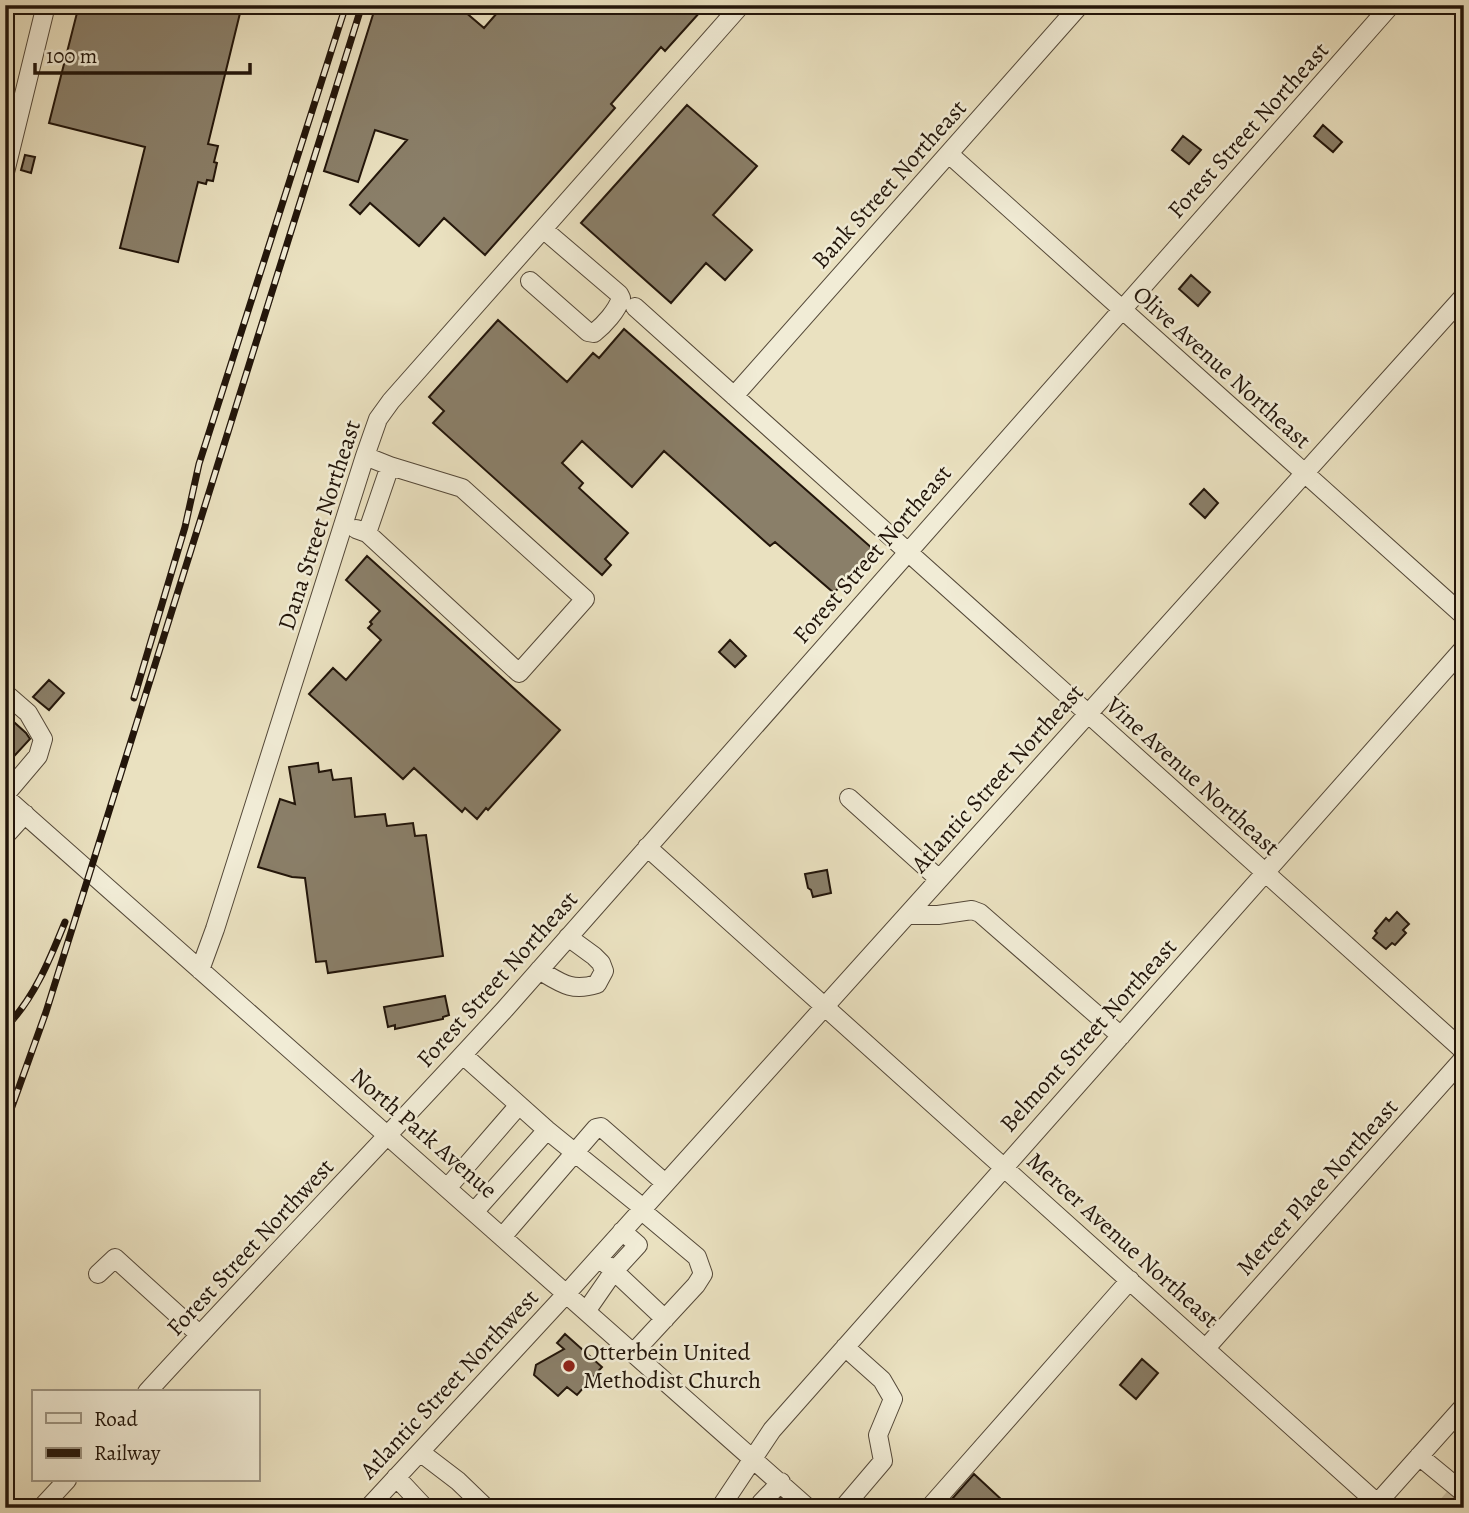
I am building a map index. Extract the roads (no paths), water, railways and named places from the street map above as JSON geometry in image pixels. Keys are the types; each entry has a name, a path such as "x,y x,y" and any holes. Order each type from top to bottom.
{"street":[{"path":"5,10 7,5"},
{"path":"5,172 46,5"},
{"name":"Dana Street Northeast","path":"200,970 378,419 741,5"},
{"name":"Bank Street Northeast","path":"734,396 1080,5"},
{"name":"Forest Street Northeast","path":"390,1136 1391,5"},
{"name":"Olive Avenue Northeast","path":"949,154 1464,616"},
{"path":"530,281 588,332 594,333 620,304 619,294 543,229"},
{"name":"Atlantic Street Northeast","path":"567,1293 1464,296"},
{"name":"Vine Avenue Northeast","path":"635,307 1464,1051"},
{"path":"344,523 367,533 519,673 585,599 462,488 365,456"},
{"path":"367,533 390,466"},
{"name":"Belmont Street Northeast","path":"720,1508 772,1430 1464,648"},
{"path":"5,693 28,713 43,739 38,756 5,796"},
{"name":"North Park Avenue","path":"5,796 808,1508"},
{"path":"849,798 939,879"},
{"path":"5,835 25,814"},
{"name":"Mercer Avenue Northeast","path":"647,847 1206,1348 1375,1506"},
{"path":"907,915 972,911 980,913 1121,1036"},
{"path":"539,970 567,986 583,988 597,984 604,971 601,963 568,937"},
{"path":"463,1055 697,1257 703,1274 696,1285 634,1352"},
{"name":"Mercer Place Northeast","path":"1206,1348 1464,1058"},
{"path":"448,1187 519,1105"},
{"path":"503,1236 592,1132 601,1127 665,1183"},
{"path":"475,1211 547,1130"},
{"name":"Forest Street Northwest","path":"149,1390 390,1136"},
{"path":"587,1310 614,1271 638,1245 622,1231"},
{"path":"599,1257 665,1320"},
{"path":"98,1274 115,1258 200,1335"},
{"path":"929,1508 1130,1280"},
{"name":"Atlantic Street Northwest","path":"368,1508 567,1293"},
{"path":"843,1508 883,1461 878,1435 893,1399 882,1380 845,1348"},
{"path":"1375,1506 1464,1406"},
{"path":"420,1452 458,1481 486,1508"},
{"path":"1419,1457 1438,1473 1457,1500"},
{"path":"396,1477 425,1508"},
{"path":"41,1508 65,1482"},
{"path":"762,1506 780,1482"}],"tunnel":[{"path":"1445,1494 1459,1506"}],"railway":[{"path":"134,698 185,527 199,464 346,5"},
{"path":"5,1126 46,1012 362,5"},
{"path":"5,1028 33,991 65,922"}],"place":[{"name":"Otterbein United Methodist Church","path":"569,1366"}]}
